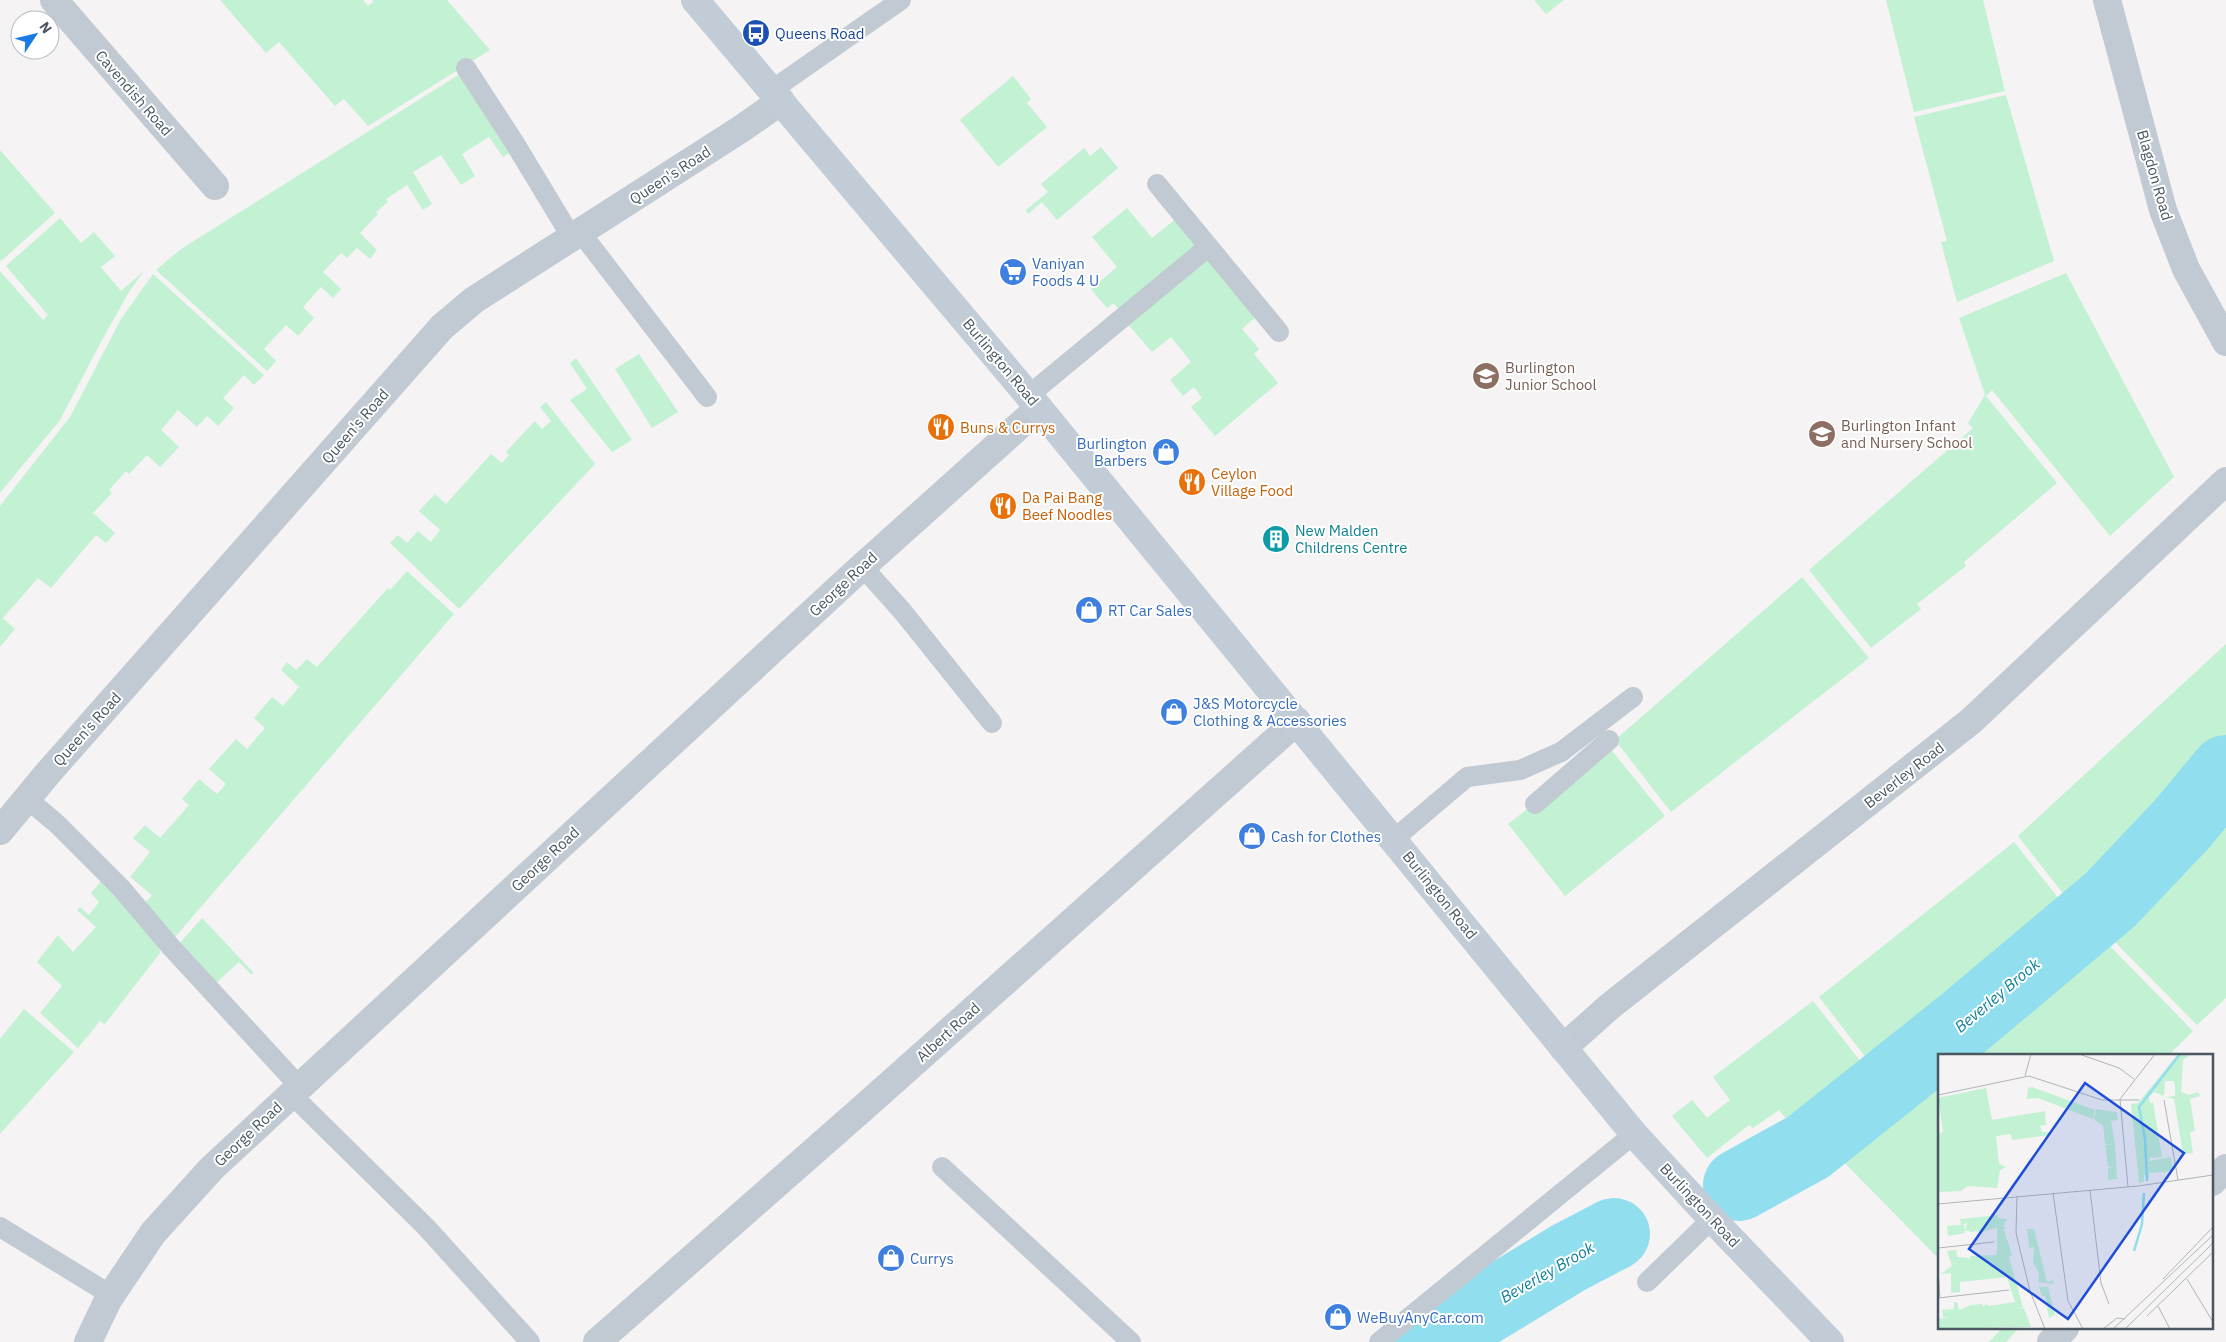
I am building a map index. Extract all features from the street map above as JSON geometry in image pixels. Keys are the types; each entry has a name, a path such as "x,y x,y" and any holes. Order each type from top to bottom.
{"main road":[{"name":"Burlington Road","path":"695,0 1034,402 1634,1134 1712,1219 1830,1342"}],"street":[{"name":"Cavendish Road","path":"54,0 215,186"},
{"name":"Blagdon Road","path":"2107,0 2162,210 2186,269 2226,342"},
{"name":"Queen's Road","path":"0,831 26,798 442,327 474,300 577,235 777,95"},
{"name":"George Road","path":"88,1342 111,1295 152,1232 212,1168 862,566 1034,402"},
{"name":"Beverley Road","path":"1563,1048 1609,1007 1964,727 2226,481"},
{"name":"Albert Road","path":"597,1342 879,1095 1297,721"},
{"path":"2214,1180 2226,1168"},
{"path":"2051,1342 2063,1330"}],"lane":[{"path":"777,95 902,0"},
{"path":"466,68 577,235 707,397"},
{"path":"1157,184 1279,332"},
{"path":"1034,402 1208,247"},
{"path":"862,566 903,612 992,723"},
{"path":"1394,839 1467,777 1520,770 1561,752 1633,697"},
{"path":"1535,804 1609,740"},
{"path":"26,798 56,823 121,888 295,1090 426,1227 530,1342"},
{"path":"1379,1342 1634,1134"},
{"path":"942,1167 1131,1342"},
{"path":"1647,1282 1712,1219"},
{"path":"0,1227 111,1295"}],"green space":[{"path":"220,0 363,0 368,6 373,2 372,0 447,0 490,50 368,126 344,99 335,106 279,42 266,53"},
{"path":"1534,0 1564,0 1546,14"},
{"path":"1886,0 1983,0 2005,91 1914,112"},
{"path":"460,74 511,152 503,157 489,137 462,154 475,176 461,185 441,155 413,172 432,204 423,210 407,185 386,199 388,202 376,212 378,214 360,233 377,250 370,259 357,248 347,258 341,253 323,272 341,289 333,298 321,287 303,307 314,318 298,336 286,325 264,349 276,361 267,371 156,270 181,249"},
{"path":"1013,76 1031,99 1027,103 1047,127 998,167 960,120"},
{"path":"2006,95 2054,261 1957,302 1941,242 1947,241 1914,117"},
{"path":"1101,147 1118,168 1057,220 1042,202 1028,214 1026,210 1048,192 1041,184 1084,148 1090,156"},
{"path":"0,150 55,213 1,261 0,259"},
{"path":"1127,208 1152,238 1177,218 1200,245 1120,311 1114,303 1107,308 1091,289 1117,267 1092,237"},
{"path":"60,218 81,243 94,232 115,256 101,267 121,291 144,271 129,292 60,420 0,493 0,271 43,320 48,315 6,266"},
{"path":"1208,254 1258,315 1242,329 1259,349 1254,354 1278,383 1215,436 1191,407 1202,398 1194,387 1183,396 1170,380 1191,362 1171,337 1152,352 1126,322"},
{"path":"2066,273 2174,477 2110,536 1992,390 1986,396 2057,483 1964,562 1966,566 1917,604 1921,609 1871,648 1809,570 1973,428 1968,423 1985,395 1959,318"},
{"path":"153,274 264,375 254,385 244,375 223,398 234,408 218,426 207,416 197,427 178,410 161,430 179,447 160,467 147,455 129,474 126,471 109,490 112,493 93,513 115,533 106,543 96,535 51,588 38,578 3,618 15,629 0,647 0,506 70,417 121,319"},
{"path":"639,354 678,412 652,428 615,369"},
{"path":"576,358 632,440 612,452 570,400 587,389 570,363"},
{"path":"546,402 595,464 459,609 390,543 398,535 407,543 418,531 431,542 440,530 419,511 435,494 446,504 491,454 502,463 509,455 506,452 535,421 542,429 551,421 540,407"},
{"path":"407,571 454,614 175,937 144,904 152,895 130,877 150,852 133,838 145,825 160,838 189,805 182,799 199,779 217,794 226,784 209,769 236,739 247,749 265,728 254,718 272,697 283,706 299,687 281,670 287,662 296,670 307,659 317,667 388,588 390,590"},
{"path":"1802,577 1869,658 1671,812 1615,740"},
{"path":"2226,644 2226,998 2197,1025 2109,936 2104,940 2193,1031 2170,1054 1938,1054 1938,1076 1929,1083 1938,1093 1938,1258 1830,1148 1778,1182 1775,1176 1791,1161 1796,1148 1784,1128 1790,1124 1779,1110 1753,1128 1749,1125 1707,1158 1672,1116 1692,1100 1707,1118 1730,1100 1713,1077 1813,1001 1865,1067 1870,1063 1819,997 2014,842 2067,909 2072,905 2018,836"},
{"path":"1608,746 1665,816 1565,896 1508,824"},
{"path":"102,880 159,948 160,953 105,1024 100,1021 78,1048 40,1013 62,986 37,962 58,935 73,952 96,927 77,910 80,907 89,915 99,902 91,893"},
{"path":"202,918 254,973 252,975 239,962 216,983 180,943"},
{"path":"24,1009 74,1052 0,1134 0,1039"},
{"path":"2000,1330 2017,1330 2006,1342 1989,1342"}],"waterway":[{"name":"Beverley Brook","path":"1739,1185 1808,1147 1961,1025 2110,900 2182,824 2226,771"},
{"name":"Beverley Brook","path":"1430,1342 1568,1258 1614,1234"}],"place":[{"name":"Queens Road","path":"756,33"},
{"name":"Vaniyan Foods 4 U","path":"1013,272"},
{"name":"Burlington Junior School","path":"1486,376"},
{"name":"Buns & Currys","path":"941,427"},
{"name":"Burlington Infant and Nursery School","path":"1822,434"},
{"name":"Burlington Barbers","path":"1166,452"},
{"name":"Ceylon Village Food","path":"1192,482"},
{"name":"Da Pai Bang Beef Noodles","path":"1003,506"},
{"name":"New Malden Childrens Centre","path":"1276,539"},
{"name":"RT Car Sales","path":"1089,610"},
{"name":"J&S Motorcycle Clothing & Accessories","path":"1174,712"},
{"name":"Cash for Clothes","path":"1252,836"},
{"name":"Currys","path":"891,1258"},
{"name":"WeBuyAnyCar.com","path":"1338,1317"}]}
